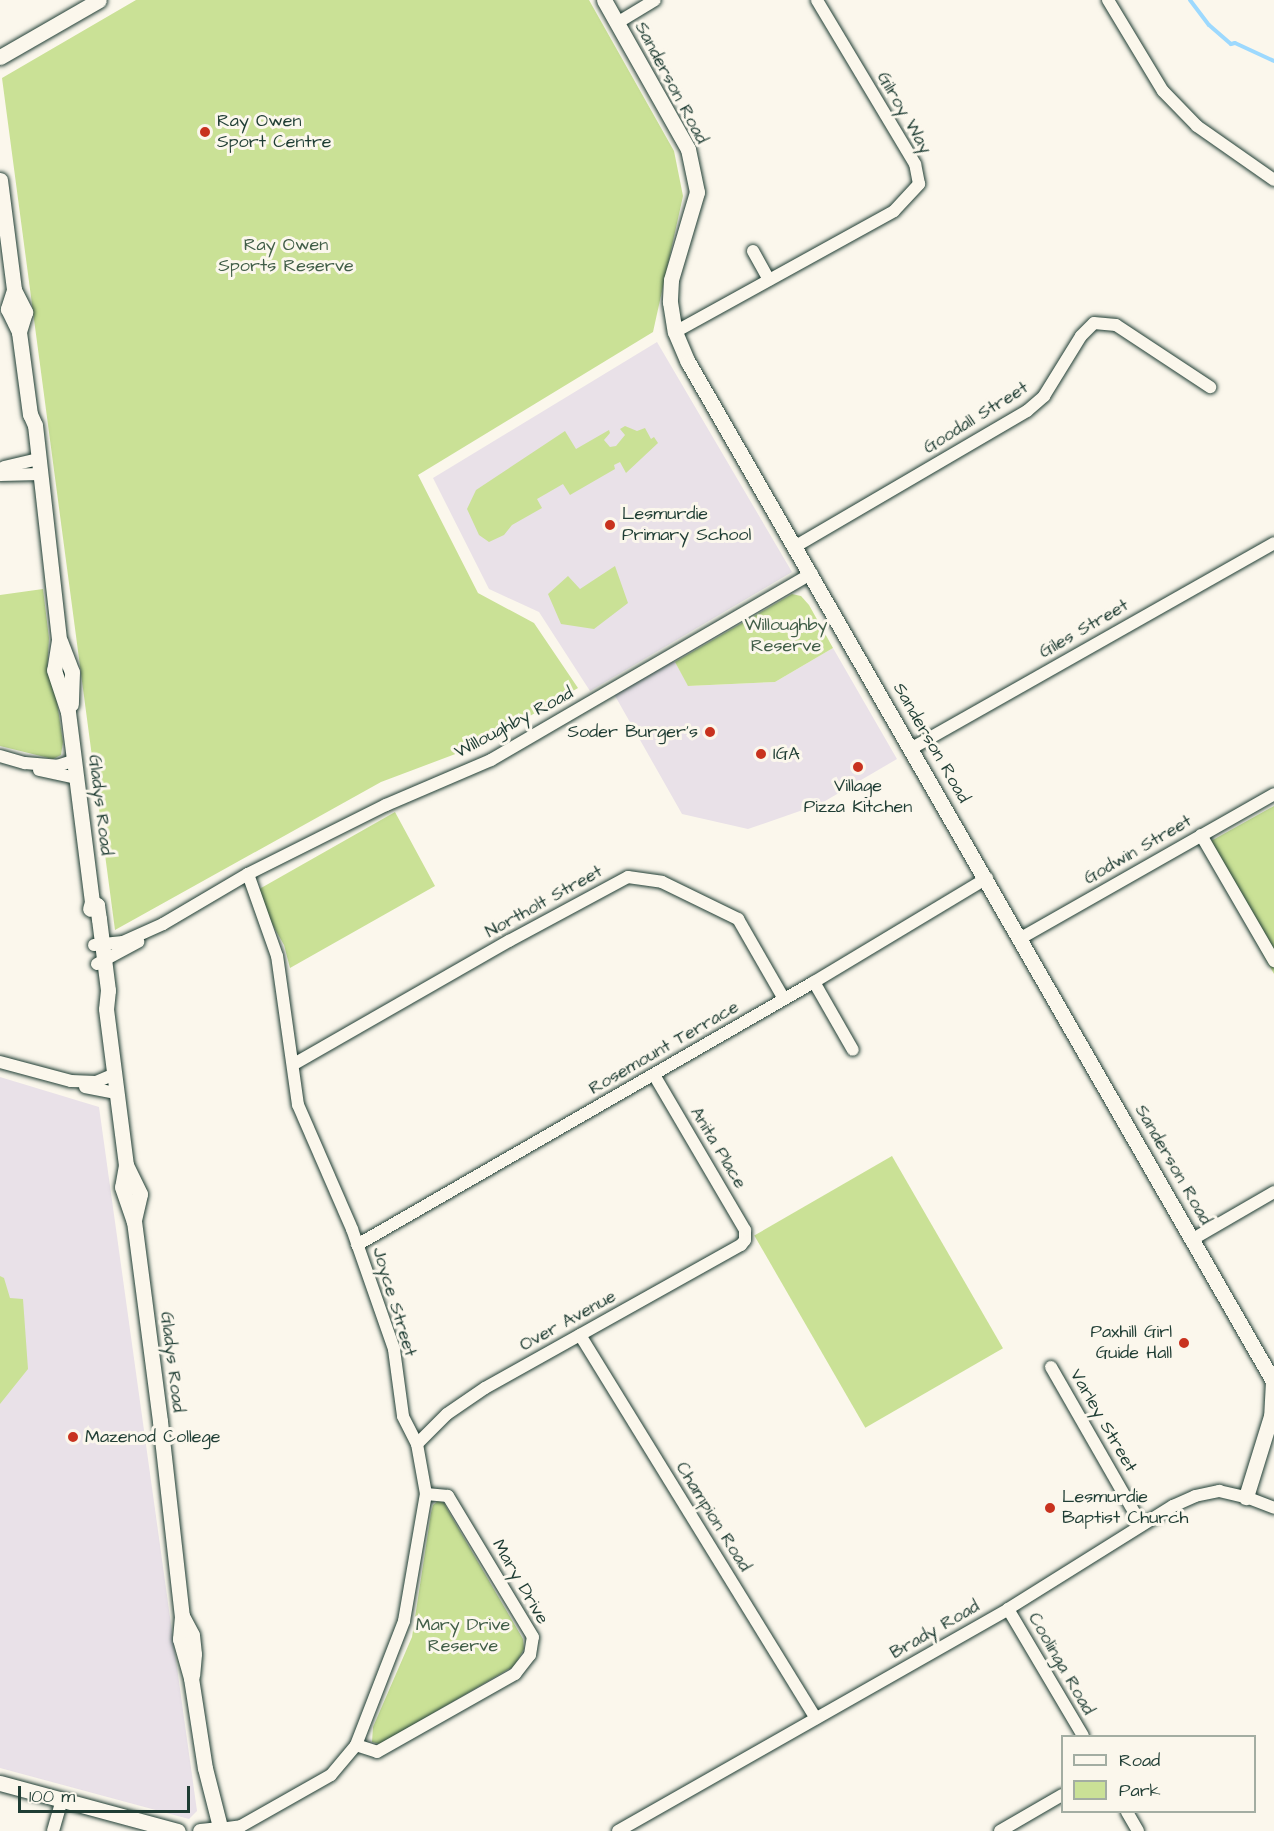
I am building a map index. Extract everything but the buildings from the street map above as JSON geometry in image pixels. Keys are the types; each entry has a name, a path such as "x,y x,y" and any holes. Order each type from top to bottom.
{"street":[{"path":"0,57 99,0"},
{"name":"Sanderson Road","path":"604,0 688,149 697,192 671,280 670,302 675,332 688,362 812,573 1273,1381 1271,1416 1246,1497"},
{"path":"617,23 655,0"},
{"name":"Gilroy Way","path":"675,332 894,211 919,184 915,164 817,0"},
{"path":"1108,0 1163,91 1197,126 1274,180"},
{"name":"Gladys Road","path":"0,180 14,290 25,312 19,332 30,414 34,419 37,467 47,524 46,545 59,640 54,673 68,712 92,902 97,905 100,963 108,990 106,1009 126,1164 122,1187 134,1221 182,1616 192,1635 195,1654 191,1678 205,1768 204,1795 213,1830"},
{"path":"753,251 770,280"},
{"name":"Goodall Street","path":"796,546 1027,411 1044,396 1081,336 1095,323 1116,325 1210,387"},
{"path":"0,468 37,467"},
{"path":"0,475 37,467"},
{"name":"Giles Street","path":"912,748 1274,543"},
{"name":"Willoughby Road","path":"98,944 123,942 163,924 248,874 386,805 491,760 812,573"},
{"path":"0,756 25,763 57,766 75,760"},
{"path":"25,763 34,769 77,778"},
{"name":"Godwin Street","path":"1021,938 1274,794"},
{"path":"1201,835 1274,961"},
{"name":"Joyce Street","path":"213,1830 239,1828 331,1775 356,1745 404,1620 426,1494 417,1444 403,1416 394,1349 357,1245 298,1105 277,956 248,874"},
{"name":"Northolt Street","path":"294,1064 509,940 628,877 662,882 738,919 784,999"},
{"name":"Rosemount Terrace","path":"357,1245 814,982 987,878"},
{"name":"Willoughby Road","path":"100,963 154,933 163,924"},
{"path":"814,982 853,1050"},
{"path":"0,1062 92,1089 117,1093"},
{"path":"71,1081 96,1082 115,1074"},
{"name":"Anita Place","path":"654,1075 745,1230 745,1240"},
{"path":"1193,1239 1274,1192"},
{"name":"Over Avenue","path":"417,1444 463,1403 741,1245 745,1240"},
{"name":"Champion Road","path":"580,1335 816,1718"},
{"name":"Varley Street","path":"1051,1367 1141,1524"},
{"name":"Brady Road","path":"618,1831 1008,1609 1141,1524 1180,1503 1208,1492 1246,1497 1274,1508"},
{"name":"Mary Drive","path":"356,1745 377,1752 515,1674 530,1656 533,1638 448,1496 426,1494"},
{"name":"Coolinga Road","path":"1008,1609 1082,1735"},
{"path":"0,1783 178,1831"},
{"path":"1000,1831 1061,1796"},
{"path":"53,1831 62,1799"},
{"path":"1128,1813 1138,1831"}],"shaded area":[{"name":"Lesmurdie Primary School","path":"657,342 792,572 590,691 539,612 489,589 433,478"},
{"path":"833,648 897,759 820,804 748,829 682,814 614,694 671,662 675,662 689,686 775,682"},
{"name":"Mazenod College","path":"0,1077 99,1107 197,1811 189,1819 0,1768"}],"green space":[{"name":"Ray Owen Sports Reserve","path":"136,0 589,0 674,151 683,196 653,332 418,475 478,593 534,623 578,688 482,744 381,782 115,930 2,78"},
{"path":"625,426 637,431 645,428 651,439 654,437 658,443 626,473 620,462 614,465 615,469 570,495 563,484 537,499 542,508 512,525 504,535 489,542 479,535 467,509 476,490 565,431 576,449 609,430 610,433 604,440 610,447 616,446 625,435 620,429"},
{"path":"615,566 628,603 594,629 561,624 548,594 568,576 580,589"},
{"path":"43,589 49,638 47,672 55,689 63,742 61,755 53,759 0,746 0,595"},
{"name":"Willoughby Reserve","path":"792,594 801,596 809,605 833,648 775,682 688,686 675,662"},
{"path":"1274,806 1274,974 1202,846"},
{"path":"395,812 435,886 290,968 284,945 254,892"},
{"path":"892,1156 1003,1348 865,1428 754,1236"},
{"path":"0,1276 4,1278 10,1298 23,1299 28,1369 0,1404"},
{"name":"Mary Drive Reserve","path":"438,1501 444,1503 523,1639 524,1649 514,1666 380,1744 372,1742 373,1727 412,1637 431,1513 433,1505"}],"waterway":[{"path":"1190,0 1209,25 1231,44 1235,43 1274,61"}],"place":[{"name":"Ray Owen Sport Centre","path":"205,132"},
{"name":"Lesmurdie Primary School","path":"610,525"},
{"name":"Soder Burger's","path":"710,732"},
{"name":"IGA","path":"761,754"},
{"name":"Village Pizza Kitchen","path":"858,767"},
{"name":"Paxhill Girl Guide Hall","path":"1184,1343"},
{"name":"Mazenod College","path":"73,1437"},
{"name":"Lesmurdie Baptist Church","path":"1050,1508"}]}
